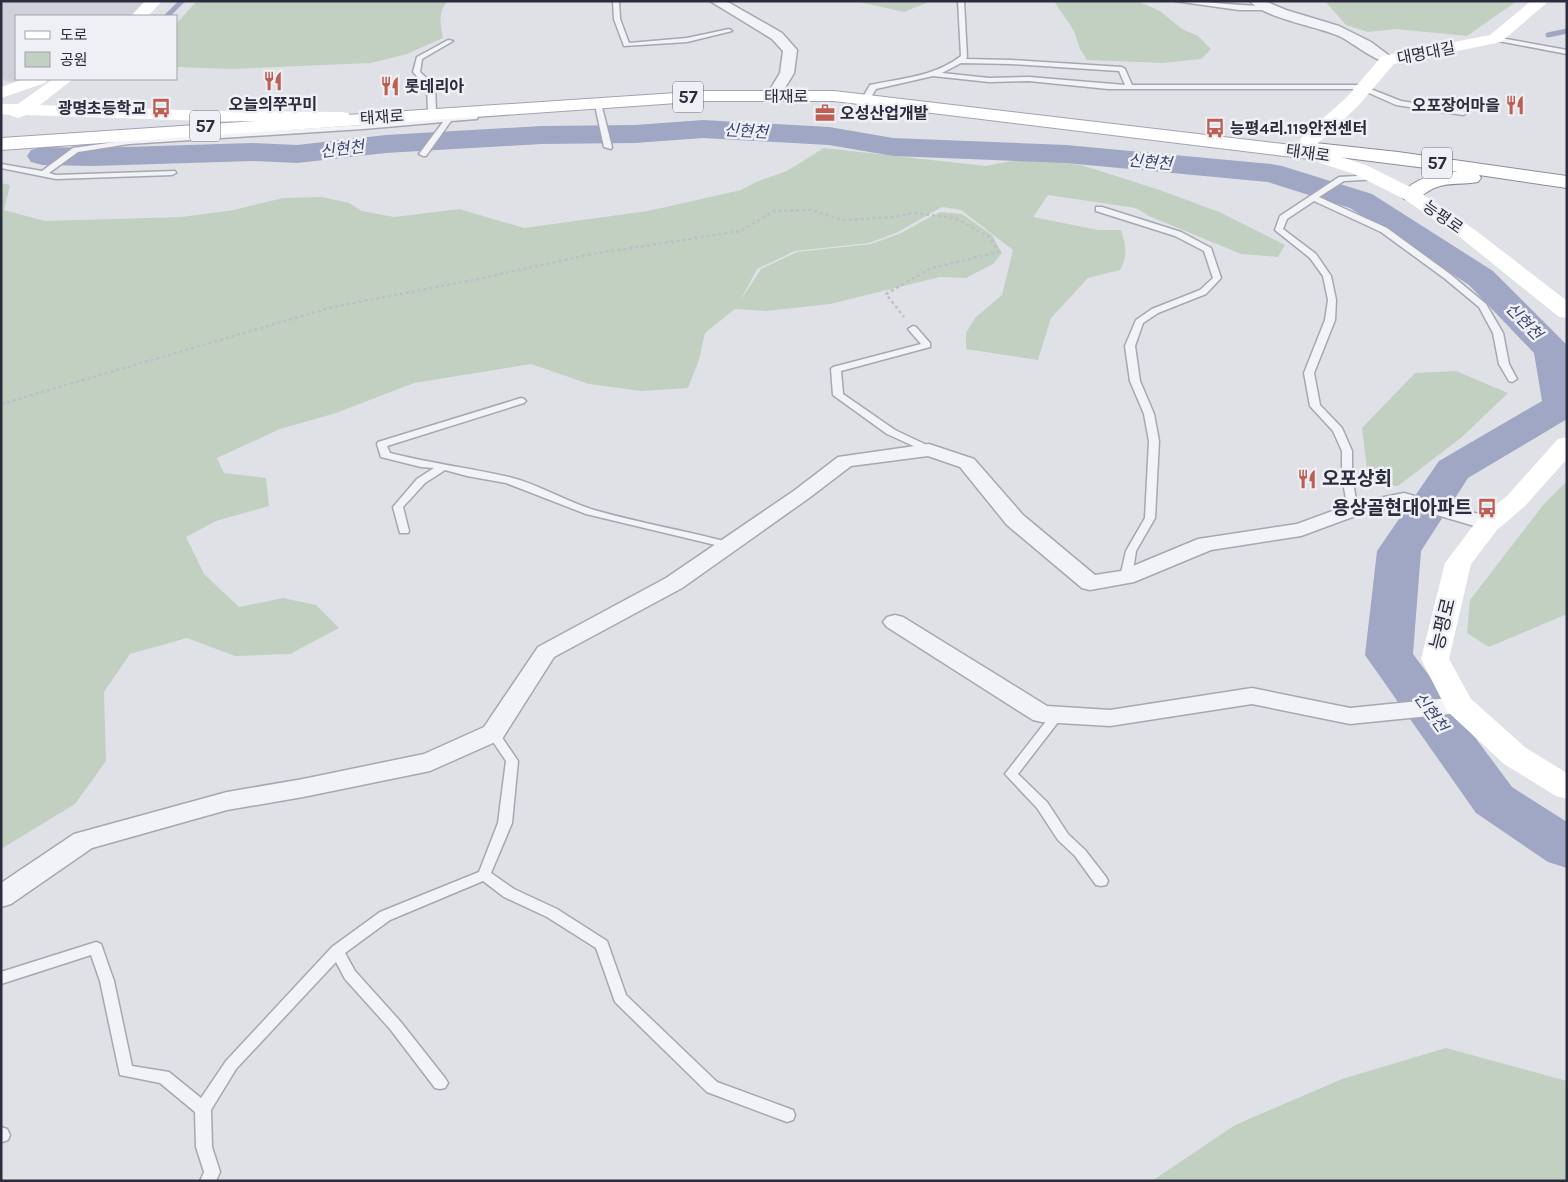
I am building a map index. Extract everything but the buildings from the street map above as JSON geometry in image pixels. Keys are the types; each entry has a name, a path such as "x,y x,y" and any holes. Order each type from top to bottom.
{"main road":[{"path":"139,15 154,1"},
{"name":"대명대길","path":"1307,151 1308,142 1364,88 1388,60 1495,39 1541,1"},
{"path":"1,93 35,80"},
{"path":"1,126 6,125 22,110 63,80"},
{"name":"태재로","path":"1,137 70,141 342,116 706,93 835,93 1216,134 1307,151 1567,192"},
{"name":"태재로","path":"1,144 70,141 706,96 834,96 1307,151 1398,158 1567,182"},
{"path":"1,109 210,116 342,116"},
{"path":"22,110 70,141"},
{"name":"능평로","path":"1307,151 1376,177 1411,194 1468,234 1567,312"},
{"path":"1411,194 1428,183 1448,178 1482,179"},
{"name":"능평로","path":"1567,444 1516,501 1481,521 1458,563 1435,659 1458,705 1514,756 1567,788"}],"street":[{"path":"718,1 777,36 790,50 787,73 775,93"},
{"path":"1262,5 1286,16 1325,26 1346,34 1372,48 1388,60"},
{"path":"1,898 83,842 227,801 430,762 493,733 546,652 674,583 802,494 845,461 929,450 967,463 1015,520 1090,583 1126,577 1206,544 1301,530 1353,510 1404,498 1481,521"},
{"path":"895,622 1042,714 1110,718 1252,696 1350,716 1458,705"}],"lane":[{"path":"616,1 617,19 626,38 626,45 688,40 729,31"},
{"path":"960,62 964,57 965,50 961,1"},
{"path":"1178,1 1239,8 1262,5"},
{"path":"1495,39 1567,52"},
{"path":"432,111 431,86 416,72 420,58 450,41"},
{"path":"867,97 873,87 930,74 960,62 1011,62 1122,69 1129,87"},
{"path":"930,74 989,80 1028,79 1067,84 1129,87 1364,88 1399,103 1463,113"},
{"path":"597,103 608,147"},
{"path":"43,173 70,141 129,142 362,127 480,116 535,107"},
{"path":"423,154 449,119"},
{"path":"1,166 56,177 172,173"},
{"path":"1353,510 1347,478 1347,450 1338,430 1315,406 1309,373 1330,320 1332,300 1327,276 1313,256 1280,230 1283,218 1342,179 1376,177"},
{"path":"1314,198 1384,230 1447,276 1483,306 1498,333 1504,364 1512,379"},
{"path":"1099,209 1178,234 1208,250 1218,278 1203,292 1155,311 1139,322 1130,346 1135,381 1149,414 1154,441 1154,474 1150,518 1131,551 1126,577"},
{"path":"913,329 927,346 836,369 838,395 891,432 929,450"},
{"path":"521,401 382,444 385,455 422,464 444,466 466,473 508,480 590,512 728,545"},
{"path":"404,531 398,507 421,481 444,466"},
{"path":"1058,714 1011,774 1042,805 1062,837 1080,853 1101,881"},
{"path":"208,1181 212,1172 204,1147 203,1109 231,1066 337,951 385,916 484,875 505,823 512,761 493,733"},
{"path":"484,875 509,893 552,913 602,945 620,998 712,1086 787,1115"},
{"path":"1,978 96,948 107,981 125,1071 164,1077 203,1109"},
{"path":"337,951 350,975 395,1026 440,1083"}],"path":[{"path":"1,404 333,307 478,279 592,254 741,231 773,211 812,210 843,220 894,217 912,213 955,218 991,238 998,252 929,269 886,294 913,329"}],"shaded area":[{"path":"10,1 148,1 133,15 15,15 15,80 20,80 11,82 5,81 1,76 1,4"}],"green space":[{"path":"197,1 448,1 441,14 443,38 407,54 371,63 233,69 178,67 178,22"},
{"path":"854,1 931,1 904,12"},
{"path":"1054,1 1137,1 1160,11 1182,29 1198,36 1211,49 1201,59 1163,63 1087,60 1080,49 1074,31"},
{"path":"1325,1 1517,1 1467,36 1396,29 1368,32 1346,25"},
{"path":"824,148 986,166 1027,158 1081,165 1157,189 1219,212 1285,245 1278,257 1241,254 1149,216 1136,208 1048,195 1033,217 1098,230 1121,230 1125,245 1125,255 1120,270 1088,278 1051,318 1038,360 966,349 966,333 975,318 1002,295 1013,250 961,210 942,207 896,233 869,243 795,251 757,269 740,301 761,269 797,252 871,244 899,234 940,212 962,214 992,235 1002,253 993,264 966,278 940,277 830,304 766,311 735,309 705,333 699,360 688,388 641,391 589,384 531,364 414,383 336,413 280,429 217,458 224,473 266,478 269,506 216,521 186,537 204,574 239,607 283,598 316,605 339,628 290,654 235,656 187,638 130,654 104,692 106,761 75,804 1,849 1,183 10,185 4,210 45,221 181,217 234,210 283,198 322,197 349,203 362,211 394,217 459,209 524,228 648,211 741,190 756,182 787,171"},
{"path":"1456,371 1508,393 1462,437 1398,486 1369,485 1362,428 1415,373"},
{"path":"1567,481 1567,614 1489,647 1467,633 1470,600 1544,504"},
{"path":"1446,1048 1567,1081 1567,1181 1152,1181 1235,1125 1342,1079"}],"waterway":[{"path":"168,15 182,1"},
{"path":"1548,35 1567,31"},
{"name":"신현천","path":"42,156 93,157 252,152 297,154 386,144 542,135 635,134 703,129 829,136 893,147 1066,154 1271,173 1361,201 1481,278 1552,350 1562,405 1453,470 1399,551 1389,655 1494,800 1567,848"}],"place":[{"name":"오늘의쭈꾸미","path":"273,81"},
{"name":"롯데리아","path":"390,86"},
{"name":"오포장어마을","path":"1515,105"},
{"name":"광명초등학교","path":"161,108"},
{"name":"오성산업개발","path":"825,113"},
{"name":"능평4리.119안전센터","path":"1215,128"},
{"name":"오포상회","path":"1307,479"},
{"name":"용상골현대아파트","path":"1487,508"}]}
